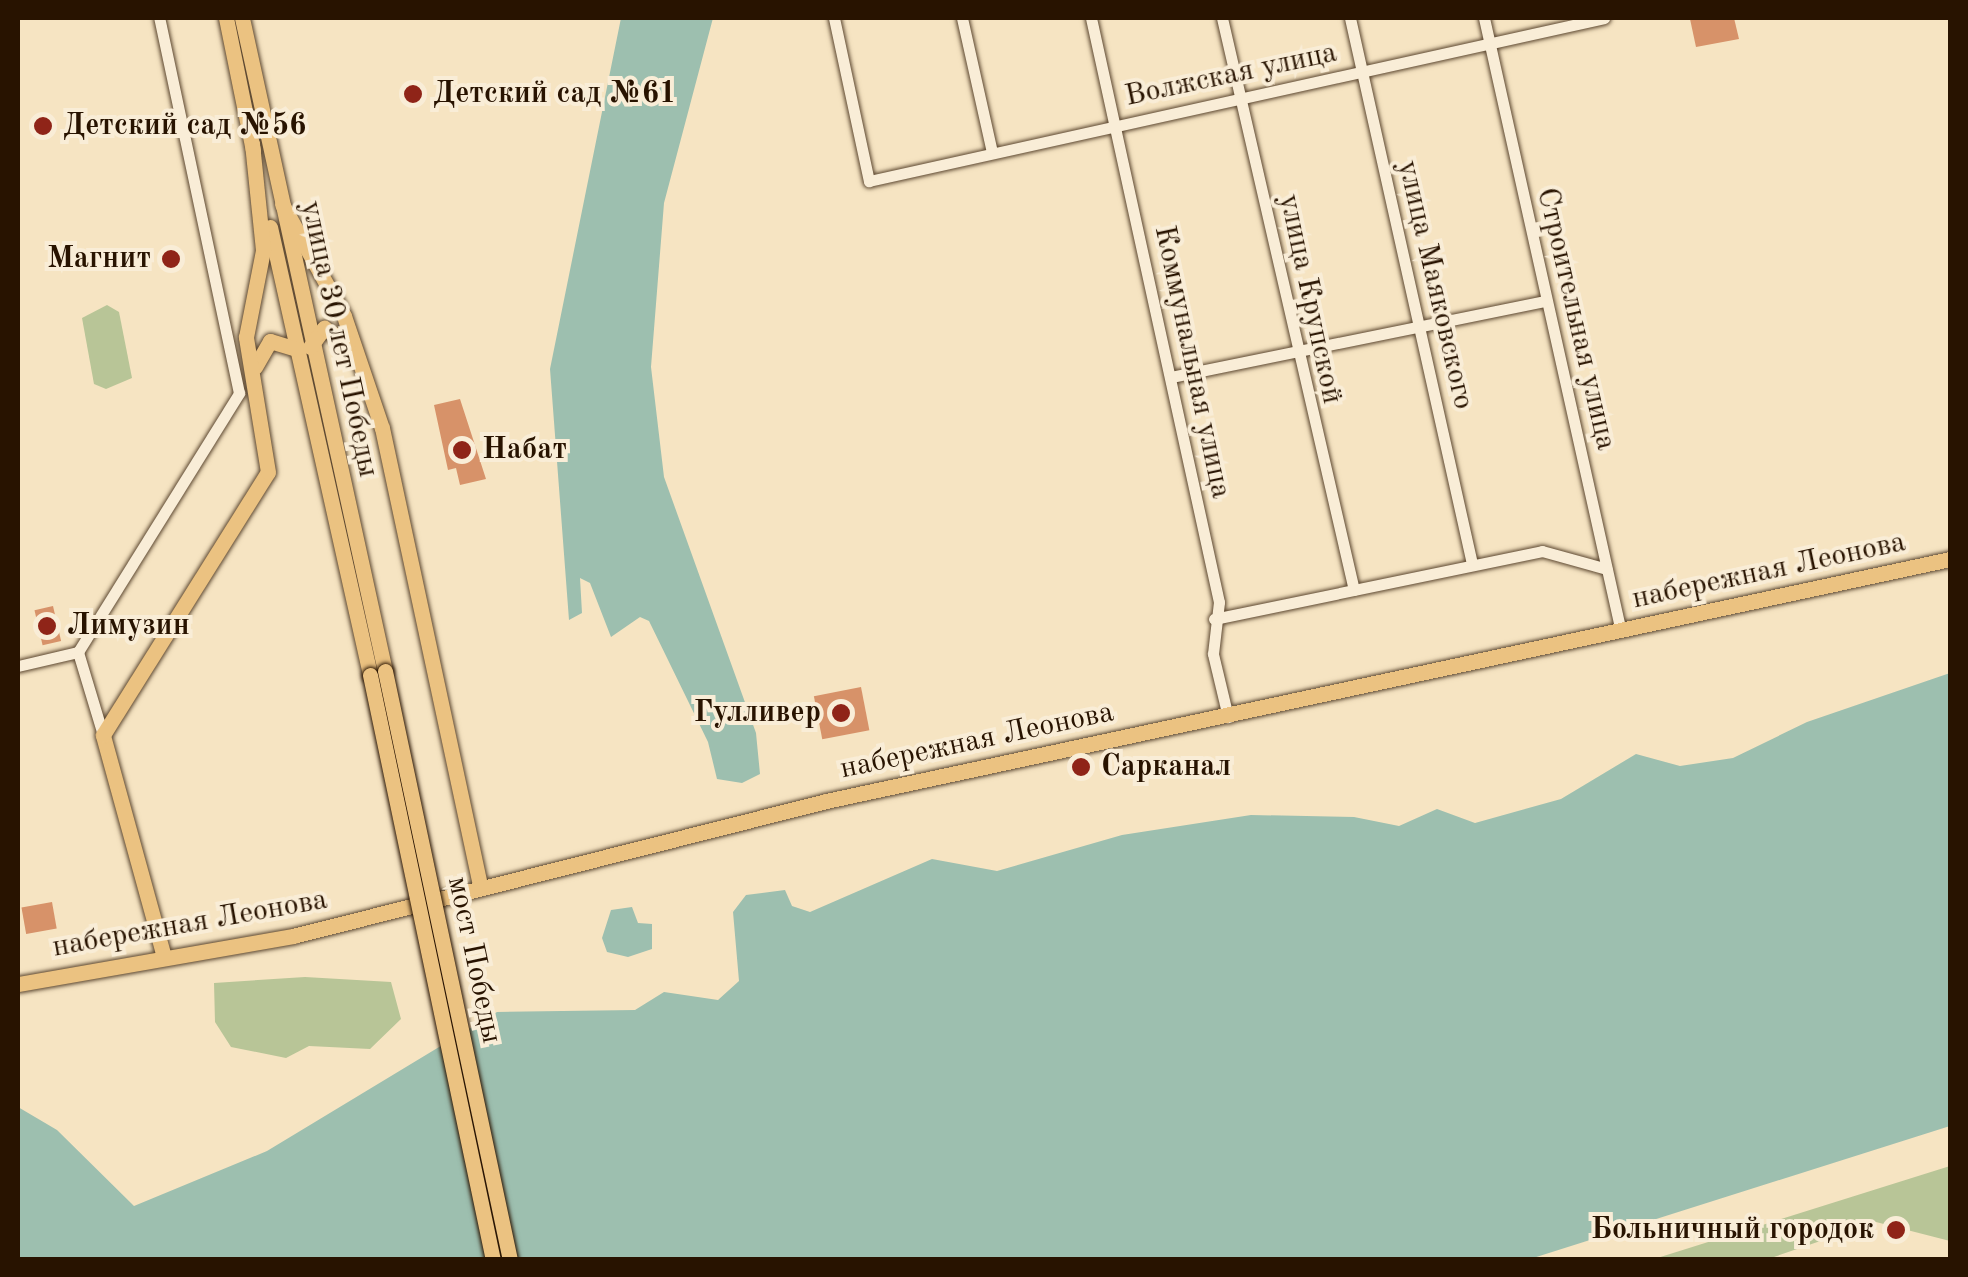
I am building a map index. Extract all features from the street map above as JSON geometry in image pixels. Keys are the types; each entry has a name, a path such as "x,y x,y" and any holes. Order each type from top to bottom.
{"main road":[{"path":"226,18 252,143 303,348"},
{"name":"улица 30 лет Победы","path":"242,18 282,204 303,348 377,673"},
{"path":"164,958 103,735 263,487 270,455 247,319 263,250 252,143"},
{"name":"улица 30 лет Победы","path":"282,204 334,294 410,532 480,886"},
{"path":"303,348 324,328 338,330 352,349"},
{"path":"254,371 270,341 303,348"},
{"name":"набережная Леонова","path":"18,984 312,932 480,886 826,801 1950,559"},
{"path":"377,673 493,1260"},
{"name":"мост Победы","path":"377,673 510,1260"}],"street":[{"path":"18,666 78,652 239,392 159,18"},
{"name":"Волжская улица","path":"834,18 869,180 1604,18"},
{"path":"962,18 992,152"},
{"name":"Коммунальная улица","path":"1091,18 1219,602 1213,654 1228,717"},
{"name":"улица Крупской","path":"1222,18 1354,590"},
{"name":"улица Маяковского","path":"1350,18 1472,564"},
{"name":"Строительная улица","path":"1484,18 1620,632"},
{"path":"1171,377 1545,301"},
{"path":"1214,620 1542,551 1607,569"},
{"path":"78,652 103,735"}],"shaded area":[{"path":"621,18 713,18 664,203 651,367 664,477 756,733 760,774 742,783 717,779 708,742 649,621 640,617 611,637 590,583 580,578 582,613 569,620 550,369"},
{"path":"107,305 119,312 132,378 106,389 94,384 82,318"},
{"path":"1950,673 1950,1126 1530,1259 18,1259 18,1107 57,1130 134,1206 267,1151 497,1012 635,1010 664,992 718,1000 739,981 733,912 746,895 785,890 792,906 810,912 932,859 997,871 1122,835 1251,815 1354,817 1399,826 1437,809 1475,823 1561,799 1636,754 1680,766 1733,758 1807,722"},
{"path":"632,907 638,923 652,924 652,949 628,957 607,952 602,938 611,910"},
{"path":"305,977 391,982 401,1019 370,1049 309,1046 286,1058 231,1047 215,1022 214,983"},
{"path":"1950,1166 1950,1241 1876,1222 1768,1259 1654,1259"}],"building":[{"path":"1734,18 1739,39 1696,47 1690,19"},
{"name":"Набат","path":"460,399 486,479 460,485 456,468 448,470 434,405"},
{"name":"Лимузин","path":"53,606 61,641 43,645 34,610"},
{"name":"Гулливер","path":"861,687 869,730 822,739 814,696"},
{"path":"52,902 57,929 26,934 21,907"}],"place":[{"name":"Детский сад №61","path":"413,94"},
{"name":"Детский сад №56","path":"43,126"},
{"name":"Магнит","path":"171,259"},
{"name":"Набат","path":"462,450"},
{"name":"Лимузин","path":"47,626"},
{"name":"Гулливер","path":"841,713"},
{"name":"Сарканал","path":"1081,767"},
{"name":"Больничный городок","path":"1896,1230"}]}
